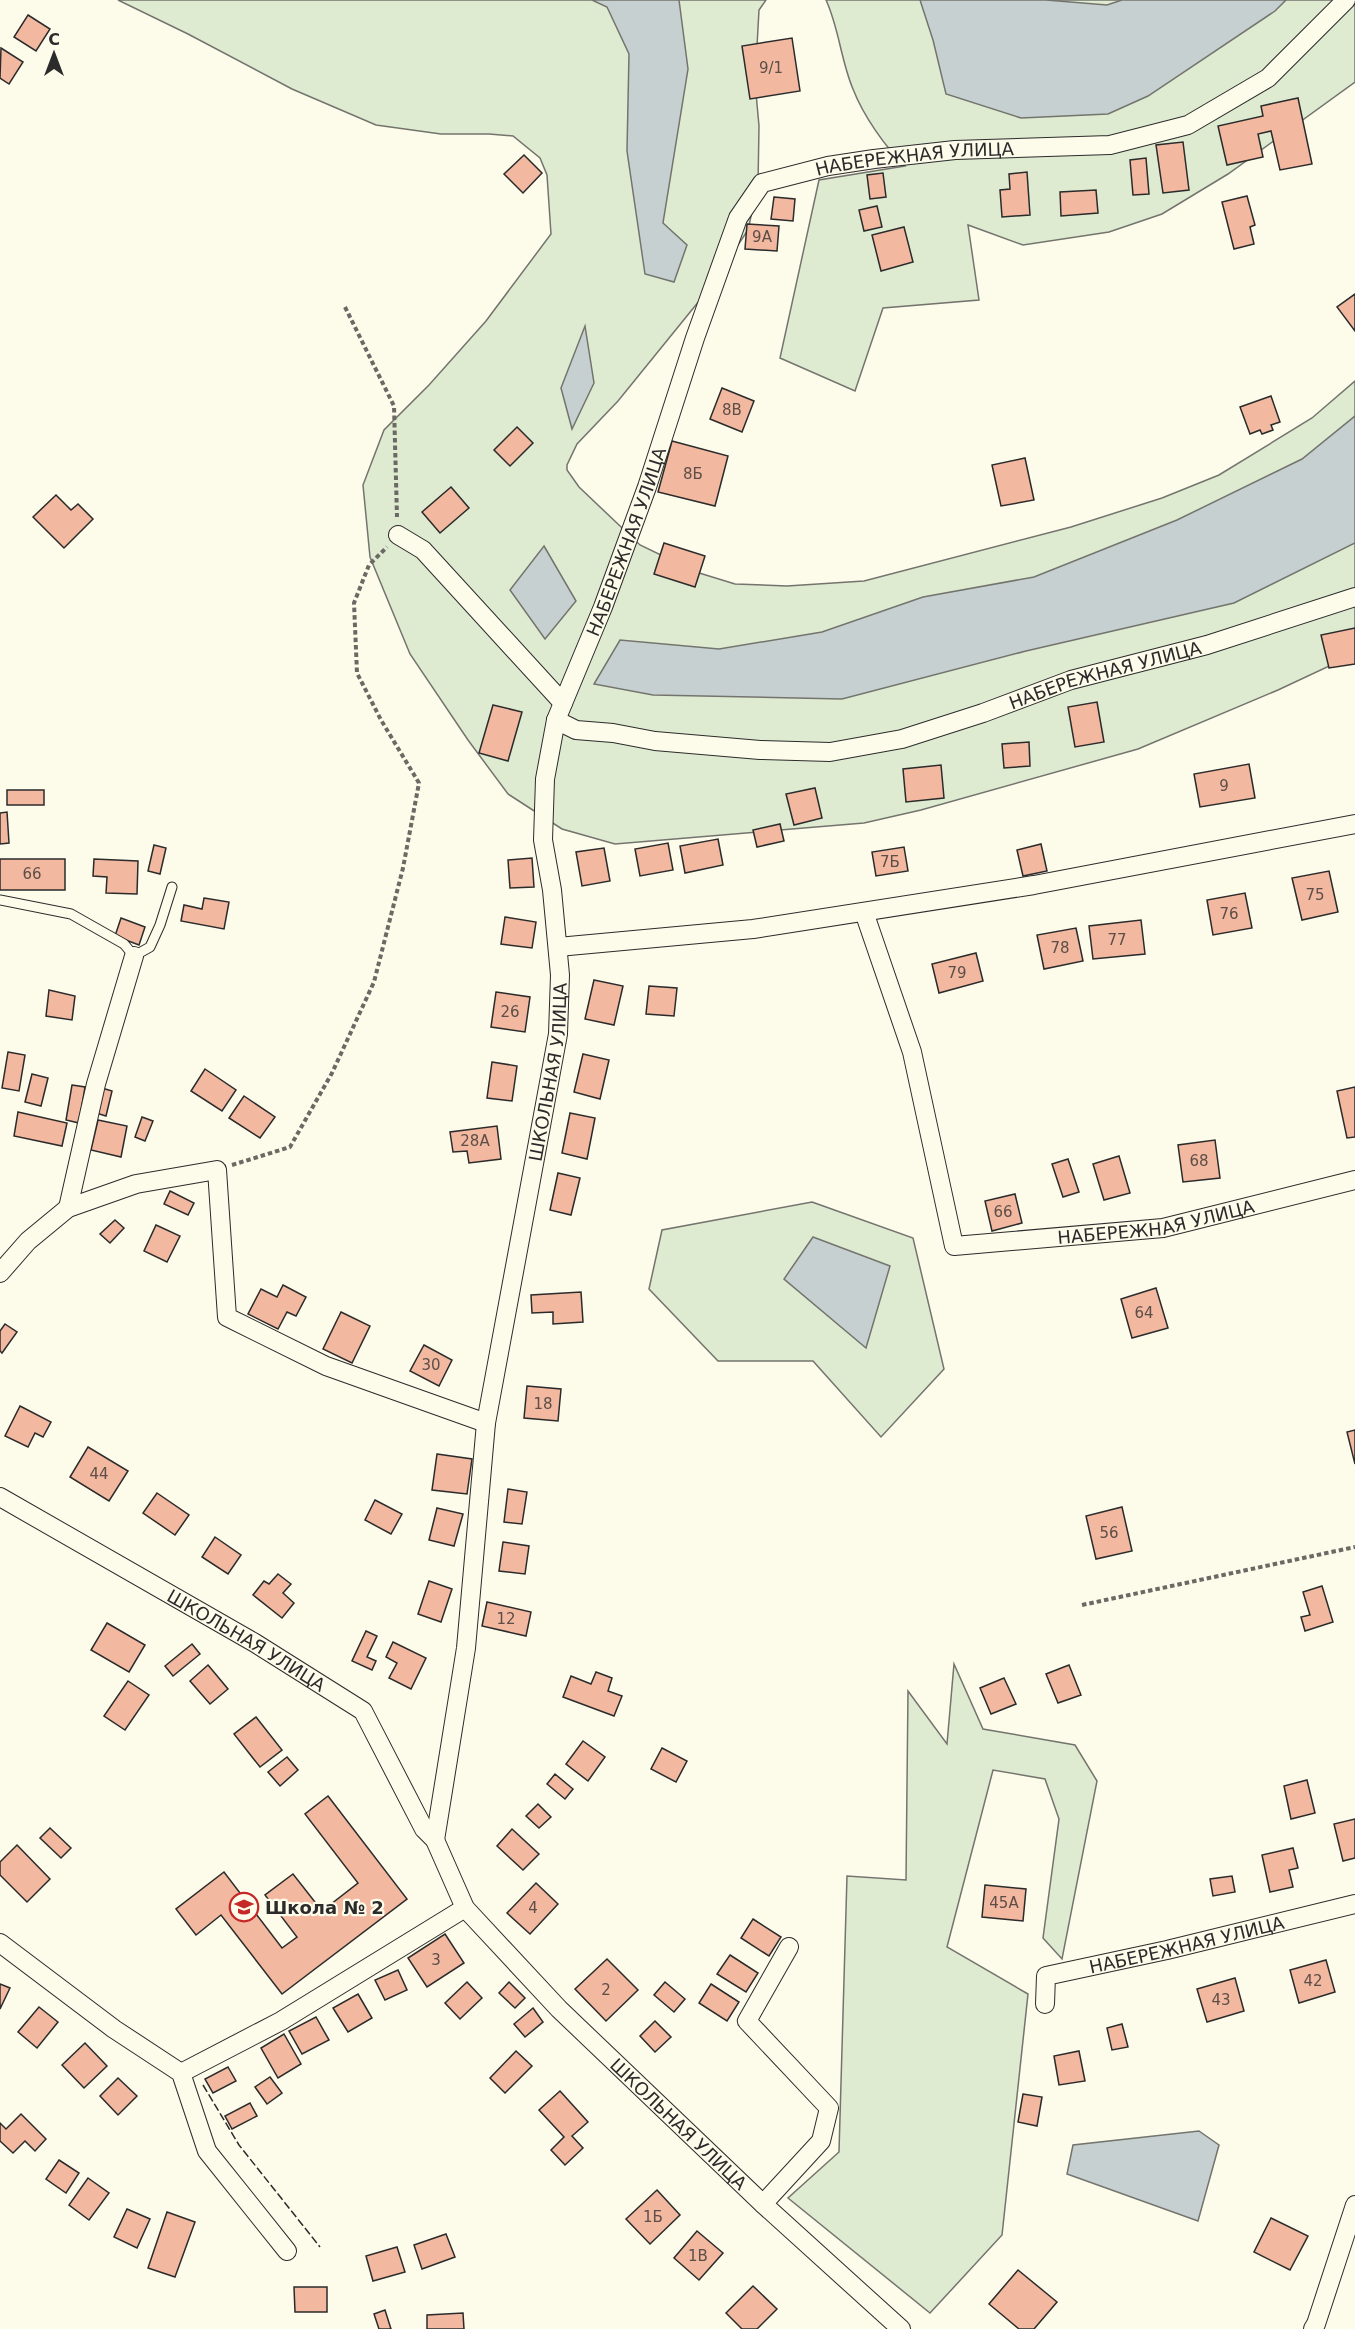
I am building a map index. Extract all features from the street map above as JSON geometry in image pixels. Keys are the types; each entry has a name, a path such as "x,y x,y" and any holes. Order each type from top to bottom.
{"street":[{"name":"НАБЕРЕЖНАЯ УЛИЦА","path":"1346,0 1268,78 1188,125 1110,145 955,150 828,166 762,183 738,218 603,607 560,711 576,730 613,733 655,741 760,750 830,752 902,739 983,713 1071,680 1207,645 1355,597"},
{"path":"398,535 423,550 560,711"},
{"name":"ШКОЛЬНАЯ УЛИЦА","path":"435,1840 466,1648 486,1423 558,1034 560,975 558,947 543,840 545,779 560,711"},
{"path":"558,947 753,929 864,912 1035,885 1355,824"},
{"name":"НАБЕРЕЖНАЯ УЛИЦА","path":"864,912 912,1052 954,1246 1163,1228 1355,1180"},
{"path":"68,1208 96,1084 134,956"},
{"path":"0,1273 28,1240 68,1208 136,1184 217,1170 227,1317 326,1366 486,1423"},
{"name":"ШКОЛЬНАЯ УЛИЦА","path":"0,1497 255,1643 363,1711 424,1829 435,1840 465,1908 559,2010 763,2204 901,2329"},
{"name":"НАБЕРЕЖНАЯ УЛИЦА","path":"1045,2004 1046,1976 1167,1950 1355,1904"},
{"path":"181,2073 281,2021 465,1908"},
{"path":"0,1943 114,2029 181,2073 207,2151 286,2251"},
{"path":"763,2204 821,2141 829,2108 747,2021 789,1947"},
{"path":"1313,2329 1317,2324 1355,2205"}],"lane":[{"path":"0,900 71,914 124,944 134,956 150,947 160,925 172,887"}],"path":[{"path":"217,1170 290,1147 332,1073 374,982 402,868 419,783 381,720 357,673 354,603 369,565 398,535 394,406 345,307"},
{"path":"1082,1605 1355,1546"}],"green space":[{"path":"118,0 766,0 759,10 755,82 759,126 758,185 748,230 708,290 618,401 577,444 567,470 579,487 640,545 696,572 735,584 787,586 864,581 1071,527 1162,498 1219,475 1312,418 1355,381 1355,654 1278,690 1138,749 921,810 864,823 615,844 562,829 508,794 468,740 410,654 370,557 363,485 384,430 429,385 486,321 551,234 547,175 540,158 513,136 441,134 376,125 292,89"},
{"path":"826,0 1355,0 1355,82 1228,174 1162,214 1109,232 1023,245 968,225 979,300 883,308 855,391 780,358 819,180 905,166 875,130 857,99"},
{"path":"812,1202 913,1238 944,1369 881,1437 813,1361 718,1361 649,1289 662,1230"},
{"path":"954,1664 983,1729 1075,1745 1097,1781 1062,1959 1043,1938 1059,1819 1045,1779 993,1770 947,1947 1028,1994 1002,2235 930,2313 788,2198 839,2152 847,1876 906,1880 908,1691 947,1744"}],"shaded area":[{"path":"592,0 679,0 688,69 663,223 687,245 674,282 645,274 627,151 629,54 607,7"},
{"path":"920,0 1046,0 1107,5 1122,0 1286,0 1275,11 1148,96 1108,114 1021,118 946,94 933,40"},
{"path":"585,326 594,383 572,429 561,388"},
{"path":"1355,416 1355,543 1234,603 1026,651 842,699 653,695 594,684 620,640 719,649 822,632 923,597 1034,577 1177,520 1302,459"},
{"path":"544,546 576,601 545,639 510,590"},
{"path":"813,1237 890,1266 866,1348 784,1279"},
{"path":"1199,2131 1219,2145 1198,2221 1067,2174 1073,2145"}],"building":[{"path":"28,15 50,29 36,51 14,37"},
{"path":"792,38 800,91 750,99 742,46"},
{"path":"1,48 23,62 9,84 0,78"},
{"path":"1298,98 1312,164 1280,170 1271,131 1258,134 1263,157 1227,165 1218,126 1263,116 1261,106"},
{"path":"1183,142 1189,190 1163,193 1156,145"},
{"path":"524,155 542,173 523,193 504,174"},
{"path":"1146,158 1149,194 1133,195 1130,160"},
{"path":"1027,172 1030,215 1002,217 1000,190 1010,189 1009,174"},
{"path":"883,173 886,197 870,199 867,175"},
{"path":"1096,190 1098,213 1061,216 1060,192"},
{"path":"1247,196 1255,225 1250,227 1254,244 1234,249 1222,202"},
{"path":"774,197 795,199 793,221 771,219"},
{"path":"877,206 882,227 864,231 859,210"},
{"path":"747,224 779,226 777,251 745,249"},
{"path":"904,227 913,262 881,271 872,235"},
{"path":"1355,294 1355,331 1337,307"},
{"path":"722,388 754,401 742,432 710,419"},
{"path":"1271,396 1280,422 1271,425 1273,430 1262,434 1260,430 1250,434 1240,407"},
{"path":"517,427 533,443 510,466 494,450"},
{"path":"672,441 728,456 715,506 658,492"},
{"path":"1025,458 1034,500 1001,506 992,465"},
{"path":"451,487 469,508 440,533 422,512"},
{"path":"56,495 71,510 78,504 93,519 64,548 33,517"},
{"path":"664,543 705,556 695,587 654,574"},
{"path":"1355,628 1355,664 1329,668 1321,635"},
{"path":"1097,702 1104,742 1075,747 1068,707"},
{"path":"493,705 522,712 508,761 479,753"},
{"path":"1029,742 1030,766 1004,768 1002,744"},
{"path":"1249,764 1255,798 1200,807 1194,774"},
{"path":"941,765 944,798 906,802 903,769"},
{"path":"815,788 822,818 794,825 786,794"},
{"path":"7,790 44,790 44,805 7,805"},
{"path":"7,812 9,843 0,844 0,813"},
{"path":"780,824 784,841 757,847 753,830"},
{"path":"718,839 723,865 685,873 680,846"},
{"path":"668,843 673,870 640,876 635,849"},
{"path":"1041,844 1047,871 1023,876 1017,850"},
{"path":"154,845 166,848 160,874 148,871"},
{"path":"904,847 908,871 876,876 872,852"},
{"path":"604,848 610,881 582,886 576,852"},
{"path":"532,858 534,887 510,888 508,860"},
{"path":"0,859 65,859 65,890 0,890"},
{"path":"94,859 138,861 137,894 106,893 107,877 93,876"},
{"path":"1329,871 1338,912 1302,920 1292,878"},
{"path":"1245,893 1252,928 1213,935 1207,900"},
{"path":"204,898 229,902 224,929 181,921 184,905 202,909"},
{"path":"505,917 536,922 532,948 501,944"},
{"path":"121,918 145,927 139,945 115,936"},
{"path":"1141,920 1145,954 1093,959 1089,926"},
{"path":"1076,928 1083,961 1044,969 1037,935"},
{"path":"976,953 983,981 939,993 932,964"},
{"path":"594,980 623,986 614,1025 585,1019"},
{"path":"649,986 677,988 674,1016 646,1014"},
{"path":"49,990 75,996 72,1020 46,1016"},
{"path":"496,992 530,997 525,1032 491,1027"},
{"path":"8,1052 25,1055 19,1091 2,1088"},
{"path":"583,1054 609,1060 600,1099 574,1092"},
{"path":"492,1062 517,1066 512,1101 487,1098"},
{"path":"205,1069 236,1090 222,1111 191,1091"},
{"path":"32,1074 48,1078 41,1106 25,1102"},
{"path":"72,1085 85,1087 79,1123 66,1120"},
{"path":"1355,1087 1355,1137 1347,1138 1337,1091"},
{"path":"102,1088 112,1091 106,1116 96,1113"},
{"path":"244,1096 275,1117 260,1138 229,1118"},
{"path":"18,1112 67,1123 62,1146 14,1136"},
{"path":"570,1113 595,1118 587,1159 562,1153"},
{"path":"142,1117 153,1121 145,1141 135,1137"},
{"path":"98,1120 127,1126 121,1157 91,1150"},
{"path":"497,1126 501,1159 469,1163 467,1151 453,1152 450,1132"},
{"path":"1215,1140 1220,1178 1183,1182 1178,1145"},
{"path":"1119,1156 1130,1193 1104,1200 1093,1164"},
{"path":"1068,1159 1079,1192 1063,1197 1052,1164"},
{"path":"558,1173 580,1178 571,1215 550,1210"},
{"path":"170,1191 194,1203 188,1215 164,1204"},
{"path":"1015,1194 1022,1223 992,1231 985,1201"},
{"path":"115,1220 124,1228 110,1243 100,1234"},
{"path":"156,1225 180,1236 167,1262 144,1251"},
{"path":"283,1285 306,1297 296,1316 287,1312 278,1329 248,1314 261,1289 277,1297"},
{"path":"1156,1288 1168,1328 1132,1338 1121,1299"},
{"path":"581,1292 583,1322 553,1324 553,1312 532,1313 531,1295"},
{"path":"341,1312 370,1326 352,1363 323,1349"},
{"path":"5,1324 17,1332 2,1353 0,1351 0,1331"},
{"path":"424,1345 452,1360 439,1386 410,1371"},
{"path":"527,1386 561,1389 558,1421 524,1418"},
{"path":"20,1406 51,1422 43,1437 35,1433 28,1447 5,1436"},
{"path":"1355,1430 1355,1464 1347,1432"},
{"path":"88,1447 128,1471 109,1501 70,1477"},
{"path":"437,1454 472,1459 467,1494 432,1490"},
{"path":"508,1489 527,1492 522,1524 504,1522"},
{"path":"157,1493 189,1515 175,1535 143,1513"},
{"path":"375,1500 402,1514 391,1534 365,1520"},
{"path":"1122,1507 1132,1551 1096,1559 1086,1516"},
{"path":"437,1508 463,1514 454,1546 429,1540"},
{"path":"215,1537 241,1555 228,1574 202,1557"},
{"path":"503,1542 529,1546 525,1574 499,1571"},
{"path":"278,1574 291,1584 283,1593 294,1603 282,1618 253,1595 264,1581 269,1584"},
{"path":"429,1581 452,1589 441,1622 418,1614"},
{"path":"1322,1586 1333,1622 1305,1631 1301,1617 1310,1615 1303,1592"},
{"path":"487,1602 531,1612 526,1636 482,1626"},
{"path":"107,1623 145,1645 129,1672 91,1650"},
{"path":"366,1631 377,1636 367,1657 376,1661 372,1670 352,1661"},
{"path":"393,1642 426,1658 411,1689 389,1678 397,1663 386,1657"},
{"path":"192,1644 200,1654 173,1676 165,1666"},
{"path":"208,1665 228,1689 210,1704 190,1681"},
{"path":"1069,1665 1081,1695 1058,1703 1046,1674"},
{"path":"596,1672 612,1678 608,1691 622,1696 614,1716 563,1697 571,1676 591,1684"},
{"path":"1004,1678 1016,1704 991,1714 980,1688"},
{"path":"128,1681 149,1695 125,1730 104,1716"},
{"path":"256,1717 282,1750 260,1767 234,1734"},
{"path":"583,1741 605,1757 588,1781 566,1764"},
{"path":"662,1748 687,1761 676,1782 651,1769"},
{"path":"287,1757 298,1770 280,1786 268,1772"},
{"path":"555,1774 573,1789 565,1799 547,1784"},
{"path":"1307,1780 1315,1813 1291,1819 1284,1786"},
{"path":"328,1796 407,1899 282,1994 221,1915 196,1935 176,1909 224,1872 282,1948 297,1937 265,1895 293,1874 322,1911 358,1883 305,1814"},
{"path":"538,1804 551,1817 539,1828 526,1816"},
{"path":"1355,1819 1355,1858 1343,1861 1334,1824"},
{"path":"50,1828 71,1848 61,1858 40,1838"},
{"path":"512,1829 539,1854 523,1870 497,1846"},
{"path":"17,1845 50,1879 27,1902 0,1875 0,1862"},
{"path":"1293,1848 1298,1868 1289,1870 1293,1887 1270,1892 1262,1855"},
{"path":"1232,1876 1235,1892 1213,1896 1210,1879"},
{"path":"536,1883 558,1904 530,1934 507,1913"},
{"path":"985,1885 1026,1889 1023,1921 982,1917"},
{"path":"753,1919 781,1937 769,1956 741,1938"},
{"path":"445,1934 464,1963 427,1987 408,1958"},
{"path":"730,1955 758,1973 746,1992 717,1974"},
{"path":"607,1959 638,1990 606,2021 575,1989"},
{"path":"1326,1960 1335,1992 1299,2003 1290,1970"},
{"path":"398,1970 407,1990 385,2000 375,1980"},
{"path":"1235,1978 1244,2011 1207,2022 1197,1989"},
{"path":"467,1982 482,1998 460,2019 445,2003"},
{"path":"509,1982 525,1998 515,2008 499,1993"},
{"path":"665,1982 685,1999 674,2012 654,1995"},
{"path":"0,1984 10,1988 0,2009"},
{"path":"711,1984 739,2002 727,2021 699,2003"},
{"path":"358,1994 372,2018 348,2032 333,2008"},
{"path":"39,2007 58,2022 37,2048 18,2032"},
{"path":"533,2008 543,2022 525,2037 514,2024"},
{"path":"316,2017 329,2040 302,2054 289,2031"},
{"path":"655,2021 671,2037 655,2052 640,2036"},
{"path":"1122,2024 1128,2047 1112,2050 1107,2028"},
{"path":"284,2034 301,2064 278,2078 261,2048"},
{"path":"85,2043 107,2066 84,2088 62,2065"},
{"path":"516,2051 532,2066 505,2093 490,2078"},
{"path":"1079,2051 1085,2081 1059,2085 1054,2056"},
{"path":"228,2067 236,2081 213,2093 205,2079"},
{"path":"270,2077 282,2093 267,2104 255,2087"},
{"path":"118,2078 137,2096 118,2115 100,2096"},
{"path":"560,2091 588,2122 572,2136 583,2148 565,2165 551,2150 564,2137 539,2110"},
{"path":"1023,2094 1042,2097 1037,2126 1018,2122"},
{"path":"250,2103 257,2116 232,2129 225,2116"},
{"path":"21,2114 46,2139 35,2151 25,2141 13,2153 0,2141 0,2123 6,2129"},
{"path":"59,2160 79,2173 66,2193 46,2179"},
{"path":"88,2178 109,2193 89,2220 69,2205"},
{"path":"657,2190 680,2215 650,2244 626,2219"},
{"path":"127,2209 150,2219 137,2248 114,2237"},
{"path":"167,2212 195,2222 175,2277 148,2268"},
{"path":"1271,2218 1308,2236 1290,2270 1254,2252"},
{"path":"697,2231 723,2253 699,2280 674,2258"},
{"path":"446,2234 455,2257 422,2269 414,2245"},
{"path":"397,2247 405,2272 373,2281 366,2256"},
{"path":"1018,2270 1057,2302 1034,2329 1019,2329 989,2304"},
{"path":"753,2286 777,2309 757,2329 742,2329 726,2313"},
{"path":"294,2287 327,2287 327,2312 295,2312"},
{"path":"385,2310 391,2329 379,2329 374,2314"},
{"path":"463,2313 464,2329 427,2329 427,2315"}],"fence":[{"path":"203,2085 239,2145 320,2247"}],"place":[{"name":"Школа № 2","path":"244,1907"}]}
